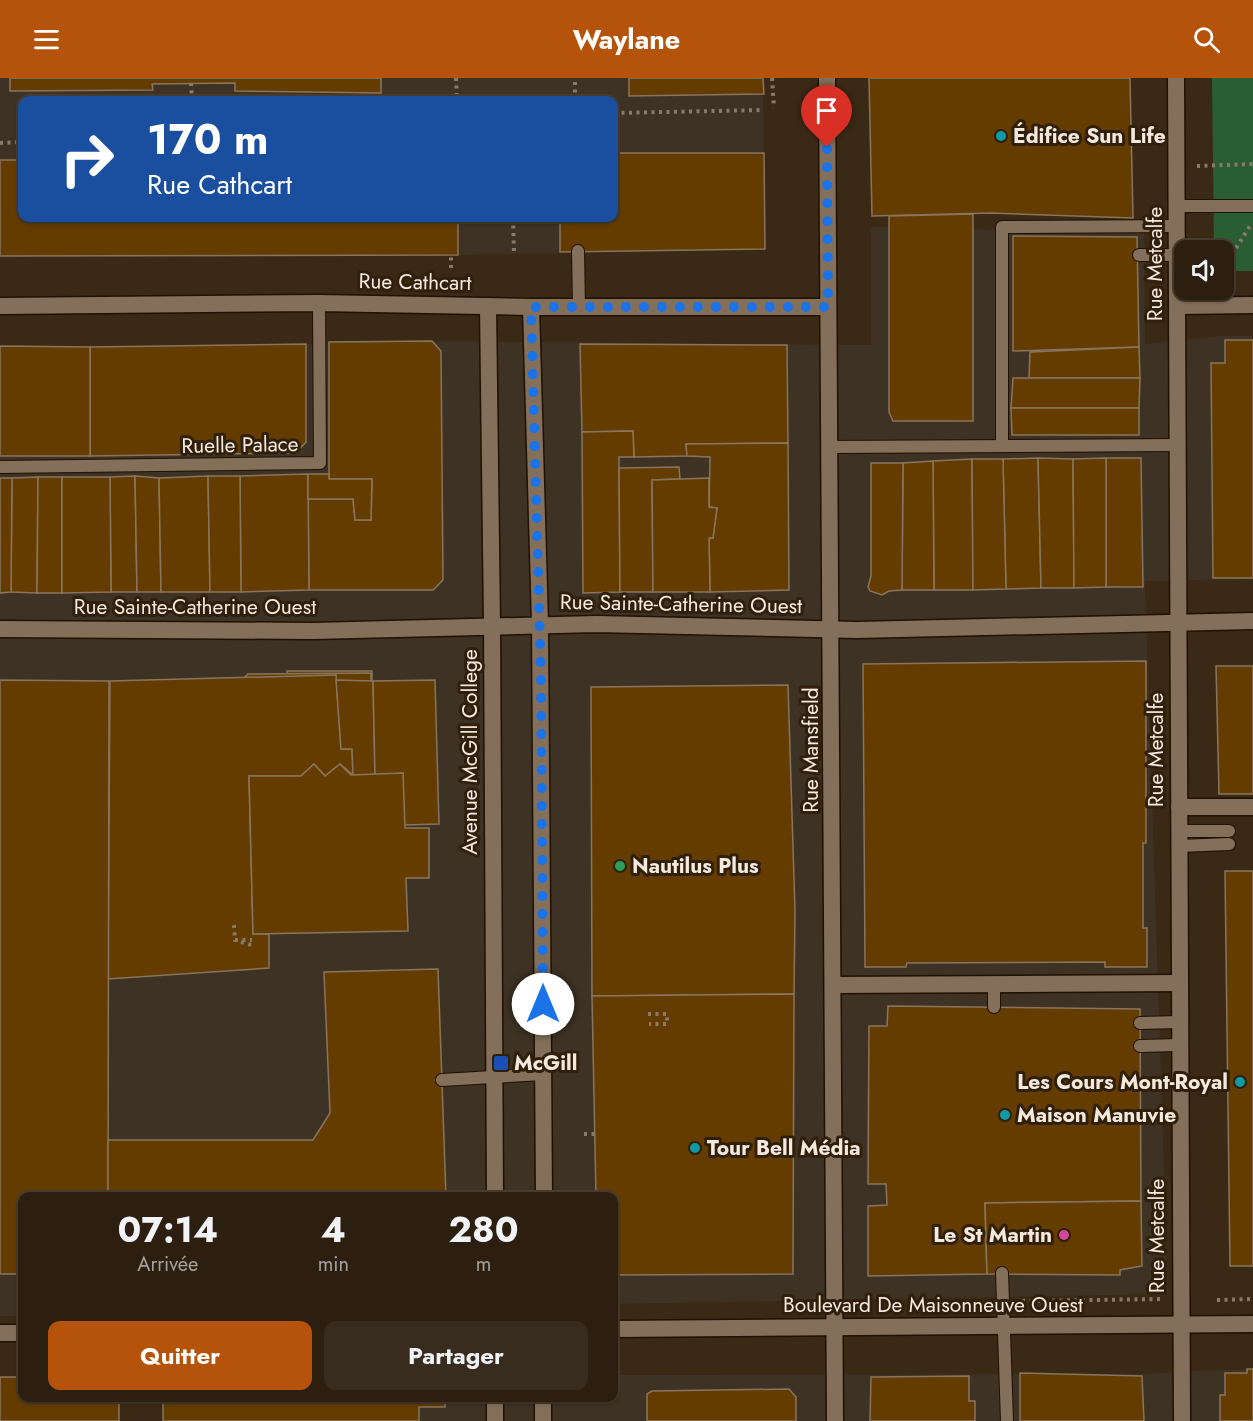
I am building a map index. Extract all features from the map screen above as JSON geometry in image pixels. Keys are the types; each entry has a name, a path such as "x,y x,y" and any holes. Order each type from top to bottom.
{"street":[{"name":"Rue Mansfield","path":"827,78 835,1421"},
{"name":"Rue Metcalfe","path":"1176,78 1177,240"},
{"name":"Rue Metcalfe","path":"1177,300 1182,1421"},
{"name":"Rue Cathcart","path":"0,306 319,303 531,307 828,307"},
{"path":"1177,306 1253,305"},
{"name":"Avenue McGill College","path":"488,306 495,1192"},
{"path":"531,307 540,624 544,1192"},
{"name":"Rue Sainte-Catherine Ouest","path":"0,629 313,631 540,624 832,630 1253,621"},
{"path":"1179,807 1253,807"},
{"path":"834,985 1179,983"},
{"name":"Boulevard De Maisonneuve Ouest","path":"618,1329 1005,1328 1253,1324"},
{"path":"0,1333 18,1333"},
{"path":"495,1402 495,1421"},
{"path":"543,1402 543,1421"}],"lane":[{"path":"1177,206 1253,206"},
{"path":"1002,445 1002,228 1177,226"},
{"path":"578,251 579,307"},
{"path":"1139,255 1174,255"},
{"name":"Ruelle Palace","path":"0,467 320,463 319,303"},
{"path":"828,447 1178,445"},
{"path":"1179,839 1229,831"},
{"path":"1179,839 1229,844"},
{"path":"994,984 994,1007"},
{"path":"1140,1023 1179,1022"},
{"path":"1140,1046 1179,1045"},
{"path":"442,1080 543,1074"},
{"path":"1002,1273 1007,1421"}],"path":[{"path":"456,78 457,96"},
{"path":"575,96 576,78"},
{"path":"772,78 774,108"},
{"path":"191,83 192,96"},
{"path":"618,112 764,110"},
{"path":"0,143 18,142"},
{"path":"1204,165 1253,164"},
{"path":"1234,253 1253,220"},
{"path":"513,222 514,253"},
{"path":"451,255 451,268"},
{"path":"234,925 234,940"},
{"path":"234,940 252,940"},
{"path":"234,940 255,946"},
{"path":"648,1014 667,1014 667,1024 649,1024"},
{"path":"584,1134 595,1134"},
{"path":"1210,1300 1253,1299"}],"shaded area":[{"path":"0,78 763,78 765,249 458,255 0,256"},
{"path":"871,227 1144,233 1145,344 1221,336 1253,336 1253,579 1145,581 1168,1294 618,1304 618,1192 18,1192 18,1316 0,1316 0,456 296,453 306,442 306,344 432,341 871,345"},
{"path":"1253,1370 1253,1421 179,1421 178,1402 618,1402 618,1375 1137,1374"}],"green space":[{"path":"1212,78 1253,78 1253,271 1234,271 1234,240 1214,240"}],"building":[{"path":"10,78 381,78 381,93 235,91 235,83 152,84 153,90 10,91"},
{"path":"629,78 763,78 764,94 629,96"},
{"name":"Édifice Sun Life","path":"869,78 1130,78 1133,218 991,213 872,216"},
{"path":"618,153 764,153 765,249 560,252 560,222 618,222"},
{"path":"0,160 18,160 18,222 458,222 458,255 0,256"},
{"path":"973,214 973,421 893,421 889,412 889,216"},
{"path":"1013,236 1137,237 1139,347 1013,351"},
{"path":"1225,340 1253,340 1253,578 1213,578 1211,363 1225,363"},
{"path":"432,341 441,351 443,580 433,590 309,590 308,499 353,499 355,520 371,520 372,479 329,479 329,342"},
{"path":"306,344 306,442 296,453 90,456 90,347"},
{"path":"580,344 787,345 788,443 686,444 687,456 634,457 633,431 582,432"},
{"path":"0,346 90,347 90,456 0,456"},
{"path":"1139,347 1140,378 1029,378 1030,352"},
{"path":"1013,378 1140,378 1139,408 1011,408"},
{"path":"1011,408 1139,408 1139,435 1012,435"},
{"path":"633,431 634,457 619,457 620,592 583,593 582,432"},
{"path":"788,443 789,590 710,592 709,538 713,538 717,508 709,507 710,457 687,456 686,444"},
{"path":"1038,458 1041,588 1006,589 1003,459"},
{"path":"1038,458 1073,459 1074,588 1041,588"},
{"path":"1106,458 1141,458 1143,587 1106,587"},
{"path":"1106,458 1106,587 1074,588 1073,459"},
{"path":"972,459 973,590 934,590 933,461"},
{"path":"972,459 1003,459 1006,589 973,590"},
{"path":"933,461 934,590 902,590 903,463"},
{"path":"871,463 903,463 902,590 889,591 882,595 870,591 868,587 871,576"},
{"path":"679,467 680,479 652,480 653,592 620,592 619,468"},
{"path":"308,474 309,590 241,592 240,476"},
{"path":"308,474 329,474 329,479 372,479 371,520 355,520 353,499 308,499"},
{"path":"135,476 137,592 111,592 110,477"},
{"path":"135,476 159,478 161,592 137,592"},
{"path":"208,476 210,592 161,592 159,478"},
{"path":"208,476 240,476 241,592 210,592"},
{"path":"38,477 37,593 11,592 12,478"},
{"path":"38,477 62,477 62,593 37,593"},
{"path":"62,477 110,477 111,592 62,593"},
{"path":"0,478 12,478 11,592 0,593"},
{"path":"709,478 709,507 717,508 713,538 709,538 710,592 653,592 652,480"},
{"path":"1146,661 1146,843 1143,843 1143,928 1147,928 1147,967 1105,967 1105,962 907,963 906,967 865,967 863,664"},
{"path":"1216,666 1253,666 1253,794 1219,794"},
{"path":"287,671 372,671 373,808 350,808 349,800 337,800 325,811 326,816 304,816 304,801 271,801 271,744 287,743"},
{"path":"371,673 371,815 305,814 305,837 271,837 270,734 252,712 242,683 245,677 248,674"},
{"path":"336,675 341,749 352,749 353,775 340,764 325,776 314,764 301,776 249,776 253,934 269,934 269,968 108,979 110,681"},
{"path":"0,680 109,681 108,1192 18,1192 18,1274 0,1274"},
{"path":"336,680 373,681 375,775 353,775 352,749 341,749"},
{"path":"435,680 439,824 404,825 403,773 375,775 373,681"},
{"path":"788,685 795,911 794,994 592,996 591,687"},
{"path":"314,764 325,776 340,764 351,775 403,773 405,828 429,828 429,878 406,878 408,931 253,934 249,776 301,776"},
{"name":"Les Cours Mont-Royal","path":"1225,871 1253,871 1253,1266 1230,1266"},
{"path":"438,969 446,1192 108,1192 108,1140 313,1140 330,1113 324,972"},
{"name":"Tour Bell Média","path":"794,994 793,1274 618,1275 618,1192 596,1192 592,996"},
{"name":"Maison Manuvie","path":"888,1006 1140,1009 1141,1201 985,1203 987,1274 868,1276 868,1206 887,1205 886,1184 868,1184 869,1026 887,1026"},
{"name":"Le St Martin","path":"1141,1201 1142,1266 1120,1270 1120,1275 987,1274 985,1203"},
{"path":"1247,1369 1253,1369 1253,1421 1220,1421 1220,1395 1225,1395 1225,1373 1247,1373"},
{"path":"1020,1373 1142,1376 1144,1421 1020,1421"},
{"path":"969,1376 969,1401 975,1401 975,1421 870,1421 871,1377"},
{"path":"0,1377 18,1377 18,1402 119,1402 119,1421 0,1421"},
{"path":"789,1389 796,1397 796,1421 647,1421 647,1394 652,1391"},
{"path":"163,1402 445,1402 445,1407 419,1407 419,1421 163,1421"}],"place":[{"name":"Édifice Sun Life","path":"1001,136"},
{"name":"Nautilus Plus","path":"620,866"},
{"name":"McGill","path":"501,1063"},
{"name":"Les Cours Mont-Royal","path":"1240,1082"},
{"name":"Maison Manuvie","path":"1005,1115"},
{"name":"Tour Bell Média","path":"695,1148"},
{"name":"Le St Martin","path":"1064,1235"}],"route":[{"path":"543,1004 541,679 531,307 828,307 827,147"}]}
